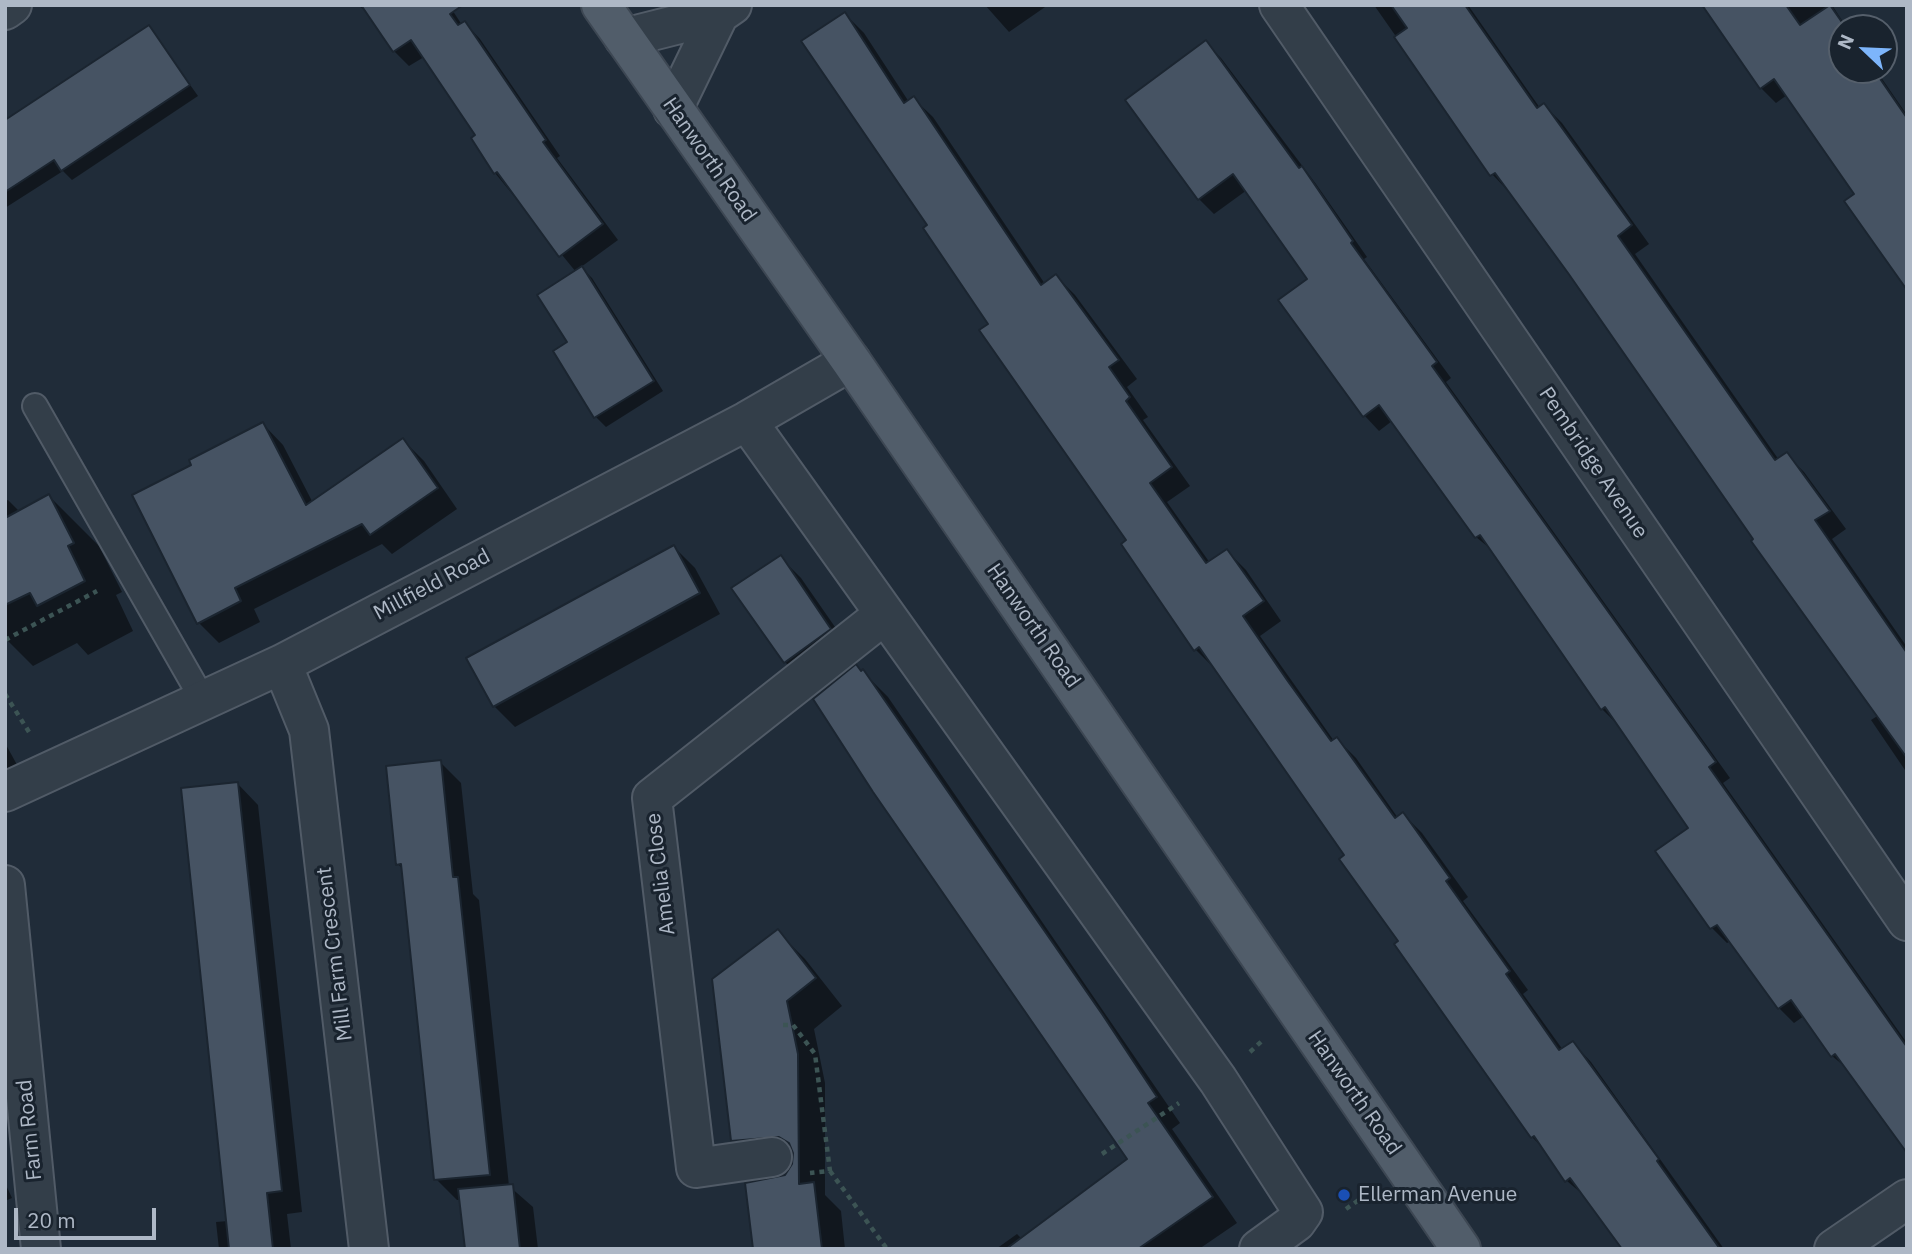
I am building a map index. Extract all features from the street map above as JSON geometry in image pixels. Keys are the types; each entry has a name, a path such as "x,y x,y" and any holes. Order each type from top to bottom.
{"main road":[{"name":"Hanworth Road","path":"601,5 851,361 1461,1249"}],"street":[{"path":"5,10 12,5"},
{"name":"Pembridge Avenue","path":"1279,5 1907,921"},
{"path":"624,38 726,10"},
{"path":"673,109 726,10"},
{"name":"Millfield Road","path":"5,792 282,664 747,421 851,361"},
{"path":"747,421 1218,1080 1303,1212 1296,1222 1259,1249"},
{"name":"Amelia Close","path":"772,1157 696,1168 652,798 885,614"},
{"name":"Mill Farm Crescent","path":"282,664 309,730 369,1249"},
{"name":"Farm Road","path":"5,885 41,1249"},
{"path":"1834,1249 1907,1199"}],"lane":[{"path":"35,406 203,700"}],"path":[{"path":"5,640 131,573"},
{"path":"1218,1080 1296,1010"},
{"path":"1102,1154 1181,1102"},
{"path":"1303,1212 1328,1222 1405,1167"},
{"path":"830,1171 887,1249"}],"building":[{"path":"361,5 463,5 450,14 458,25 465,21 546,140 543,142 603,224 559,257 497,172 494,174 471,138 475,135 411,40 393,52"},
{"path":"1391,5 1465,5 1537,108 1544,103 1632,225 1618,236 1775,460 1787,452 1830,511 1815,520 1907,653 1907,758 1751,541 1753,539 1568,273 1495,173 1490,176 1394,37 1407,28"},
{"path":"1702,5 1786,5 1800,25 1830,5 1836,14 1828,14 1828,84 1884,84 1907,118 1907,290 1844,201 1854,194 1774,79 1760,89"},
{"path":"845,12 904,103 914,96 1041,285 1056,274 1119,360 1109,367 1130,397 1126,401 1172,467 1150,483 1206,563 1227,549 1264,601 1243,616 1287,680 1331,741 1337,737 1395,818 1403,812 1450,878 1446,881 1510,971 1506,974 1559,1050 1573,1041 1659,1159 1657,1161 1720,1249 1622,1249 1570,1178 1565,1182 1534,1136 1531,1138 1394,944 1398,941 1339,859 1344,855 1199,647 1194,651 1121,544 1126,540 979,330 988,324 923,228 927,225 801,41"},
{"path":"149,25 190,85 61,171 54,160 5,192 5,120"},
{"path":"1206,40 1299,168 1302,166 1353,241 1351,243 1437,362 1432,366 1716,762 1709,767 1907,1047 1907,1153 1835,1054 1831,1057 1791,1000 1778,1009 1717,925 1710,929 1655,851 1688,828 1605,707 1601,710 1480,535 1475,538 1379,405 1363,417 1278,300 1307,279 1233,174 1198,200 1125,100"},
{"path":"582,266 654,381 594,418 553,351 567,342 537,295"},
{"path":"263,422 306,505 403,438 438,488 370,535 362,524 235,588 241,601 197,624 132,495 191,465 189,460"},
{"path":"49,494 74,543 68,546 85,581 37,606 30,593 5,605 5,518"},
{"path":"674,545 700,593 493,707 466,658"},
{"path":"781,555 831,629 784,663 731,588"},
{"path":"856,664 861,671 863,669 1102,1014 1157,1097 1148,1103 1213,1197 1138,1249 1006,1249 1127,1159 873,792 813,699"},
{"path":"441,760 453,877 458,877 490,1175 434,1180 401,864 396,865 386,766"},
{"path":"238,782 282,1191 267,1193 273,1249 229,1249 181,788"},
{"path":"778,929 816,978 787,1001 798,1054 799,1184 814,1182 822,1249 753,1249 745,1183 785,1175 792,1164 793,1153 789,1143 779,1137 731,1141 712,979"},
{"path":"513,1184 520,1249 465,1249 458,1189"}],"place":[{"name":"Ellerman Avenue","path":"1344,1195"}]}
